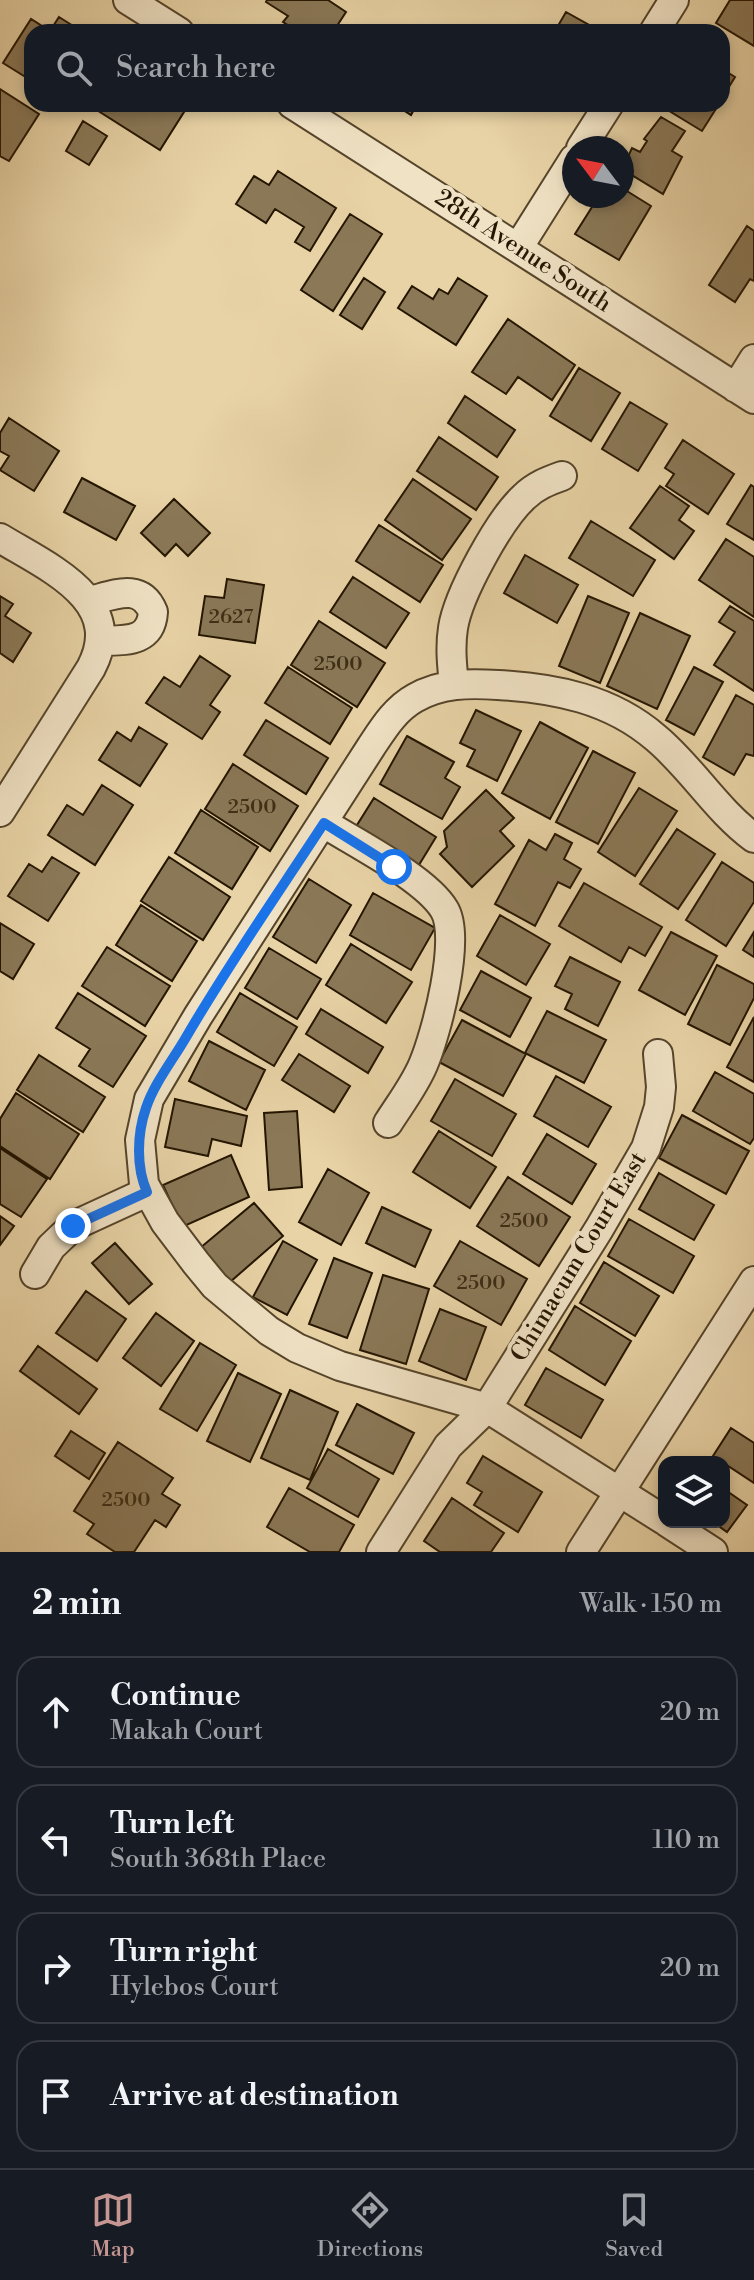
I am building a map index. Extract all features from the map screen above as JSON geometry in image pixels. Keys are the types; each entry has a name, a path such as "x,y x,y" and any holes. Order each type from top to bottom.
{"street":[{"path":"128,0 166,24"},
{"path":"659,24 674,0"},
{"name":"28th Avenue South","path":"305,112 745,393"},
{"path":"589,136 604,112"},
{"path":"518,248 562,178"},
{"path":"745,393 754,359"},
{"path":"454,685 451,652 453,626 472,574 523,498 539,485 562,476"},
{"path":"0,538 64,579 96,619 91,668 0,812"},
{"path":"658,1516 487,1408 340,1366 284,1341 243,1312 215,1286 180,1243 147,1192 140,1150 143,1120 149,1099 198,1016 371,747 397,712 424,693 454,685 488,684 558,690 619,713 666,747 714,802 751,829"},
{"path":"324,823 429,891 444,909 449,922 450,954 431,1042 416,1078 388,1123"},
{"name":"Chimacum Court East","path":"381,1552 448,1446 487,1408 646,1148 659,1107 658,1054"},
{"path":"35,1274 51,1247 73,1226 147,1192"},
{"path":"581,1552 754,1281"},
{"path":"676,1528 713,1552"}],"building":[{"path":"328,0 346,12 338,24 286,24 283,22 288,16 266,2"},
{"path":"730,0 754,0 754,46 730,31 730,24 716,23"},
{"path":"566,12 587,24 559,24"},
{"path":"59,17 70,24 54,24"},
{"path":"24,30 24,76 3,63"},
{"path":"0,89 24,104 24,112 39,114 9,161 0,156"},
{"path":"100,112 184,112 160,150"},
{"path":"671,112 714,112 702,131"},
{"path":"661,117 685,131 672,151 682,157 663,194 634,176 634,149 640,152 647,141 644,139"},
{"path":"83,121 107,136 89,165 66,151"},
{"path":"278,171 336,208 310,251 295,242 304,227 275,209 266,223 236,204 254,176 269,185"},
{"path":"634,195 651,206 619,260 575,234 591,208 634,208"},
{"path":"350,214 382,234 333,311 301,290"},
{"path":"747,226 754,231 754,281 750,279 735,302 709,285"},
{"path":"364,278 385,292 362,329 340,315"},
{"path":"458,278 487,296 456,345 398,308 412,286 433,299 439,289 448,294"},
{"path":"508,319 575,365 552,400 518,377 506,394 472,372"},
{"path":"579,368 620,393 591,441 550,416"},
{"path":"465,396 515,430 497,457 448,423"},
{"path":"630,402 667,424 638,471 602,449"},
{"path":"9,418 59,451 34,491 0,470 9,456 0,451 0,433"},
{"path":"439,437 498,477 476,510 417,471"},
{"path":"683,440 734,474 708,514 666,486 674,474 665,468"},
{"path":"82,478 135,506 116,540 64,512"},
{"path":"413,479 471,519 442,560 385,520"},
{"path":"751,485 754,487 754,540 727,524"},
{"path":"660,486 689,506 679,520 694,531 674,559 630,528"},
{"path":"174,499 210,533 188,556 176,544 165,556 141,533"},
{"path":"591,521 655,560 633,596 569,558"},
{"path":"379,525 443,565 420,602 356,561"},
{"path":"726,539 754,557 754,617 699,580"},
{"path":"525,555 578,585 557,623 504,593"},
{"path":"353,577 409,613 386,648 330,612"},
{"path":"227,579 264,585 255,643 199,635 205,596 224,598"},
{"path":"0,596 13,604 5,616 31,633 13,662 0,653"},
{"path":"588,596 629,613 600,683 559,666"},
{"path":"730,606 754,621 754,691 714,665 735,632 719,622"},
{"path":"640,613 690,636 657,709 607,686"},
{"path":"319,621 385,663 357,707 291,665"},
{"path":"200,656 230,676 210,705 220,712 202,739 146,703 164,677 180,687"},
{"path":"288,667 352,708 330,744 265,703"},
{"path":"694,667 723,682 694,735 666,720"},
{"path":"736,695 754,705 754,756 746,754 734,775 703,757"},
{"path":"476,710 521,731 497,781 467,766 475,750 460,743"},
{"path":"266,720 328,758 306,794 244,755"},
{"path":"540,722 588,748 550,819 502,793"},
{"path":"139,727 167,744 140,786 99,760 117,732 131,741"},
{"path":"407,736 454,762 445,778 460,787 442,819 380,784"},
{"path":"593,751 635,773 598,844 556,822"},
{"path":"233,764 298,806 270,851 205,809"},
{"path":"102,785 133,805 95,865 48,835 67,805 83,815"},
{"path":"639,788 677,811 635,876 598,852"},
{"path":"486,790 514,818 500,831 514,846 472,887 440,854 447,847 444,831"},
{"path":"374,798 436,837 414,873 352,833"},
{"path":"201,810 258,847 232,889 175,853"},
{"path":"677,829 715,854 678,909 640,884"},
{"path":"555,834 572,843 564,859 581,869 570,888 558,882 535,926 495,904 529,840 546,850"},
{"path":"52,857 79,873 48,921 8,896 29,864 42,872"},
{"path":"169,857 230,897 203,940 141,901"},
{"path":"722,862 754,883 754,902 726,946 686,920"},
{"path":"309,879 351,905 316,963 273,937"},
{"path":"584,883 662,927 645,956 629,947 621,962 559,926"},
{"path":"373,893 435,928 411,970 350,935"},
{"path":"141,905 197,941 172,981 116,945"},
{"path":"500,915 550,944 526,985 477,956"},
{"path":"0,923 34,944 13,979 0,971"},
{"path":"671,932 717,956 685,1015 639,990"},
{"path":"754,932 754,957 743,950"},
{"path":"351,944 412,982 386,1023 326,985"},
{"path":"107,947 170,986 145,1026 82,986"},
{"path":"269,948 321,979 297,1019 245,988"},
{"path":"570,957 620,982 598,1026 565,1009 572,994 555,986"},
{"path":"717,965 754,984 754,998 730,1045 688,1024"},
{"path":"481,971 531,998 510,1037 460,1010"},
{"path":"78,993 146,1036 113,1087 79,1066 90,1049 56,1028"},
{"path":"240,993 297,1027 274,1066 217,1032"},
{"path":"321,1009 383,1047 368,1073 306,1034"},
{"path":"547,1011 606,1040 584,1083 525,1053"},
{"path":"754,1017 754,1082 727,1067"},
{"path":"462,1020 526,1054 503,1096 439,1062"},
{"path":"209,1041 265,1070 246,1110 189,1081"},
{"path":"299,1054 350,1086 334,1112 282,1080"},
{"path":"39,1055 105,1097 83,1132 17,1090"},
{"path":"715,1072 754,1094 754,1138 750,1144 693,1111"},
{"path":"556,1076 611,1107 588,1147 534,1116"},
{"path":"455,1079 516,1114 492,1156 431,1121"},
{"path":"16,1093 79,1134 50,1179 0,1146 0,1119"},
{"path":"175,1099 247,1116 241,1146 212,1139 208,1156 165,1147"},
{"path":"297,1111 302,1187 269,1190 264,1113"},
{"path":"682,1115 749,1151 726,1194 659,1158"},
{"path":"439,1131 496,1167 470,1208 413,1172"},
{"path":"547,1134 596,1164 572,1204 523,1174"},
{"path":"0,1148 47,1179 21,1217 0,1204"},
{"path":"231,1155 249,1197 182,1227 163,1185"},
{"path":"328,1169 369,1193 341,1245 299,1222"},
{"path":"659,1173 714,1205 694,1240 639,1209"},
{"path":"508,1177 570,1217 539,1266 477,1226"},
{"path":"254,1203 283,1236 230,1282 200,1248"},
{"path":"382,1207 431,1230 415,1267 366,1243"},
{"path":"0,1216 14,1226 0,1245"},
{"path":"629,1219 694,1256 673,1293 608,1256"},
{"path":"283,1241 317,1260 287,1315 253,1297"},
{"path":"460,1241 527,1279 501,1325 434,1286"},
{"path":"115,1243 152,1284 129,1304 92,1263"},
{"path":"334,1258 372,1273 347,1338 309,1324"},
{"path":"604,1262 659,1296 635,1336 580,1303"},
{"path":"383,1275 429,1289 406,1364 360,1350"},
{"path":"86,1291 126,1319 97,1361 56,1333"},
{"path":"575,1306 631,1341 605,1385 549,1350"},
{"path":"440,1309 486,1327 466,1380 419,1361"},
{"path":"156,1313 194,1341 161,1386 123,1358"},
{"path":"200,1343 236,1365 197,1431 160,1409"},
{"path":"38,1346 97,1389 79,1414 20,1371"},
{"path":"546,1368 603,1400 581,1438 525,1405"},
{"path":"238,1373 281,1394 250,1462 207,1441"},
{"path":"290,1390 338,1412 310,1480 261,1458"},
{"path":"357,1404 414,1433 393,1474 336,1445"},
{"path":"731,1428 754,1443 754,1483 730,1467 730,1456 713,1456"},
{"path":"71,1431 105,1453 89,1479 55,1456"},
{"path":"118,1442 173,1478 162,1494 180,1505 166,1527 155,1520 134,1552 115,1552 87,1534 94,1524 74,1511"},
{"path":"328,1449 379,1479 358,1517 307,1488"},
{"path":"483,1456 542,1492 518,1532 474,1505 482,1492 467,1483"},
{"path":"289,1488 354,1525 339,1552 310,1552 267,1527"},
{"path":"730,1493 747,1505 730,1528"},
{"path":"452,1498 504,1533 491,1552 440,1552 424,1541"}],"route":[{"path":"73,1226 147,1192 140,1150 149,1099 198,1016 324,823 394,867"}]}
